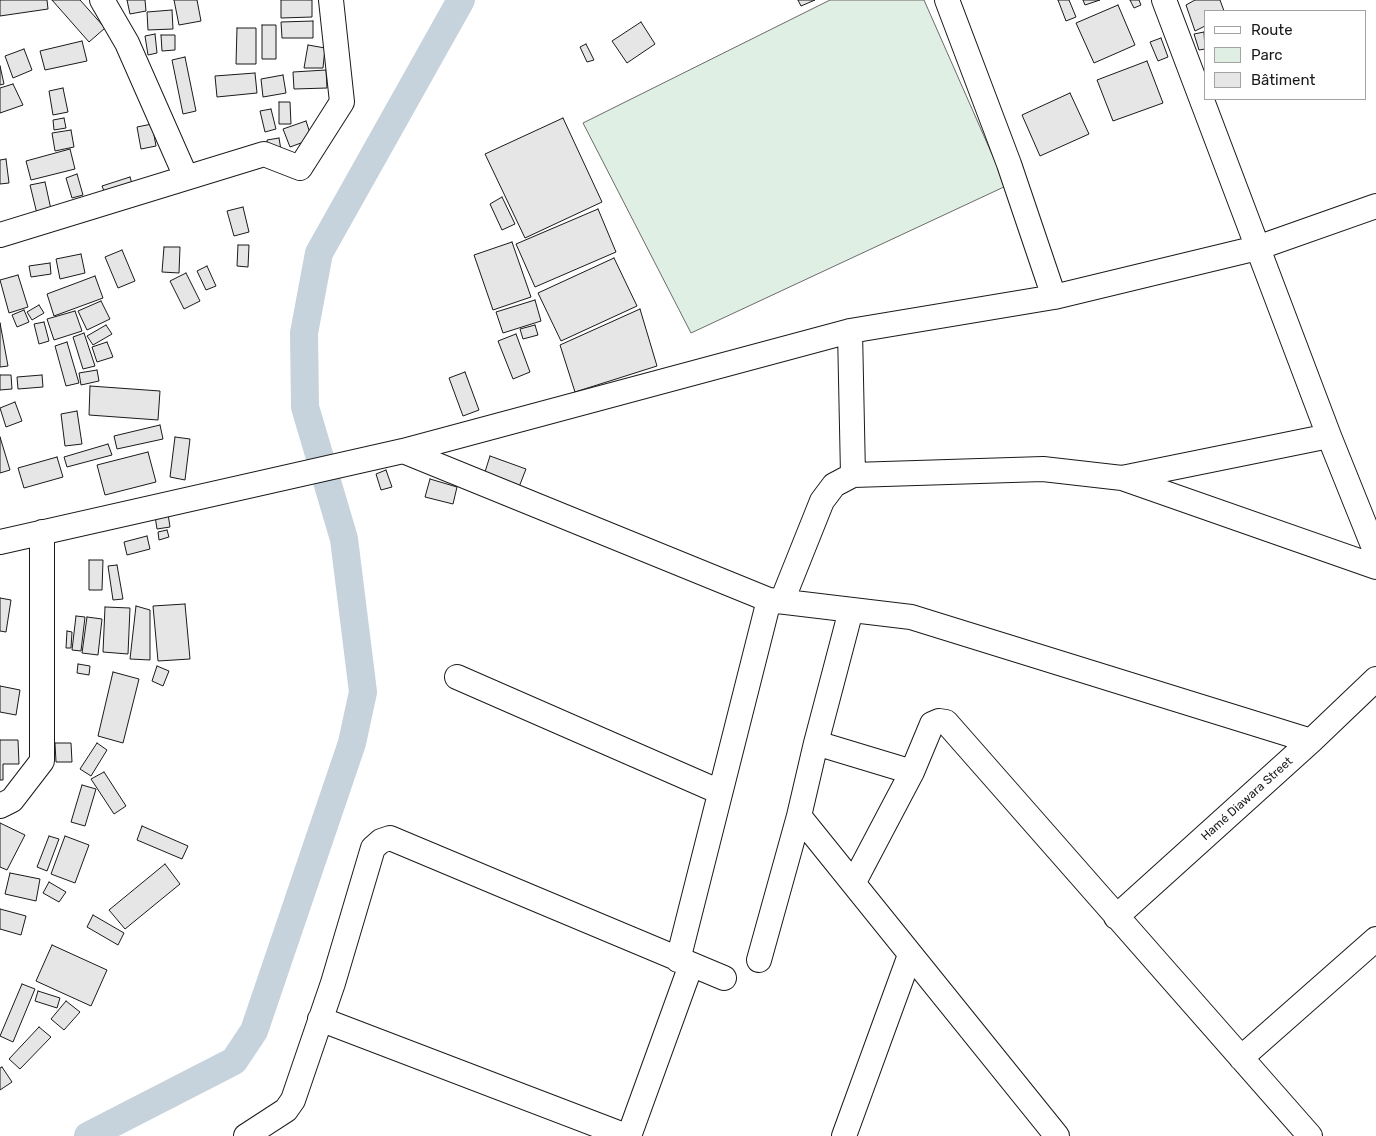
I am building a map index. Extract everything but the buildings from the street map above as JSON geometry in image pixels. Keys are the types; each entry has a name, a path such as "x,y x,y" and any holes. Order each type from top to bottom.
{"street":[{"path":"102,0 128,43 186,177"},
{"path":"0,235 264,154 300,168 342,102 331,0"},
{"path":"947,0 1009,164 1054,297"},
{"path":"1164,0 1329,436 1376,553"},
{"path":"0,542 403,450 850,331 1054,297 1257,248 1376,206"},
{"path":"850,331 853,475"},
{"path":"1122,478 1329,436"},
{"path":"403,450 775,600 911,617 1311,741"},
{"path":"320,1019 627,1136 684,963 720,792 775,600 822,501 834,485 853,475 1043,469 1122,478 1376,567"},
{"path":"0,806 12,800 42,761 42,532"},
{"path":"759,960 799,816 851,610"},
{"path":"457,677 720,792"},
{"name":"Hamé Diawara Street","path":"1116,917 1311,741 1376,679"},
{"path":"854,882 912,772 932,724 939,721 946,722 1310,1136"},
{"path":"816,743 912,772"},
{"path":"799,816 854,882 1054,1135"},
{"path":"246,1136 286,1110 293,1100 333,983 373,848 381,841 390,838 684,963 724,978"},
{"path":"1241,1058 1376,939"},
{"path":"844,1136 910,955"}],"green space":[{"path":"830,0 924,0 1006,186 691,333 583,123"}],"waterway":[{"path":"88,1136 234,1061 254,1031 352,743 363,692 344,539 305,407 304,333 319,253 461,0"}]}
